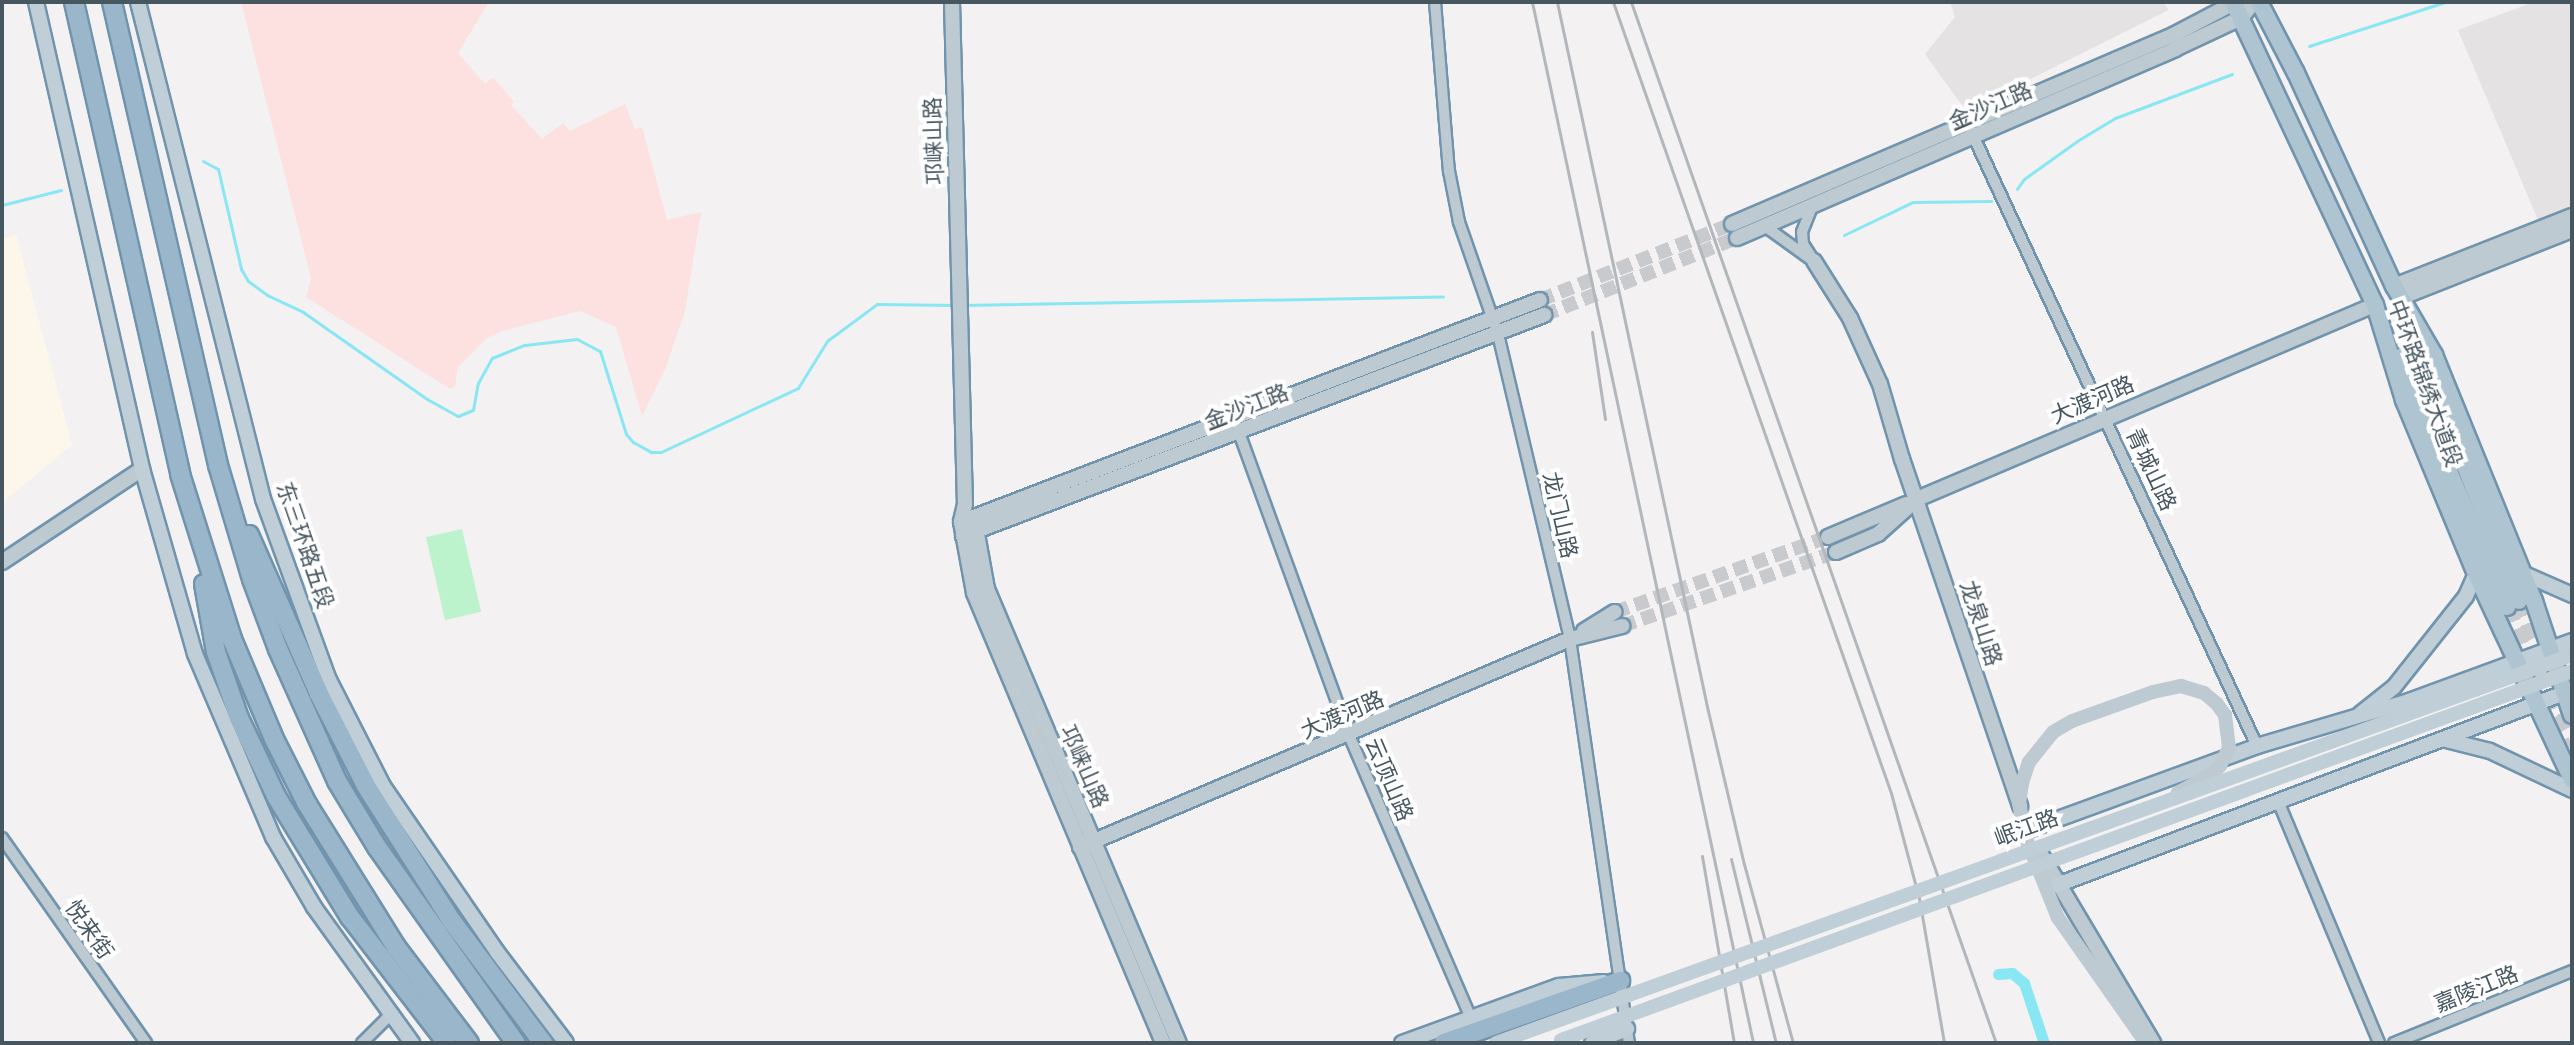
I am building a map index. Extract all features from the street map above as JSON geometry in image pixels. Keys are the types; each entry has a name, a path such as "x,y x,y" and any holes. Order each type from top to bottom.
{"highway":[{"path":"72,2 180,474 232,639 274,739 307,804 396,947 469,1043"},
{"path":"113,4 218,465 252,579 278,649 337,781 427,922 516,1043"},
{"path":"218,465 319,694 366,786 451,920 543,1043"},
{"path":"203,553 216,652 252,748 301,841 350,917 447,1043"},
{"path":"1444,1043 1620,981"}],"main road":[{"path":"36,2 142,469 195,654 273,837 314,907 412,1043"},
{"name":"东三环路五段","path":"138,2 263,499 329,680 383,786 497,952 566,1043"},
{"name":"中环路锦绣大道段","path":"2256,2 2296,73 2397,292 2434,355 2568,692 2572,715"},
{"name":"中环路锦绣大道段","path":"2236,7 2375,305 2404,400 2476,574 2572,780"},
{"path":"2375,305 2513,604 2397,292"},
{"path":"2522,573 2572,595"},
{"path":"2353,719 2394,687 2466,596 2476,574"},
{"name":"岷江路","path":"2028,830 2257,746 2353,719 2572,641"},
{"name":"岷江路","path":"1496,1043 2572,655"},
{"name":"岷江路","path":"1558,1042 2572,671"},
{"path":"2057,885 2568,692"},
{"path":"2445,740 2490,751 2572,790"},
{"path":"1402,1043 1559,986 1620,981"},
{"path":"1592,1043 1628,1036"}],"street":[{"name":"邛崃山路","path":"952,2 968,522 987,589 1163,1043"},
{"name":"龙门山路","path":"1435,2 1449,171 1459,222 1498,334 1570,639 1628,1036"},
{"name":"金沙江路","path":"1970,130 1734,231 1766,227 1812,207 2175,34 2236,7 2256,2"},
{"name":"青城山路","path":"1970,130 2106,416 2257,746"},
{"name":"龙泉山路","path":"1812,207 1802,232 1803,244 1850,318 1880,384 2028,830 2057,885 2153,1043"},
{"path":"2397,292 2572,216"},
{"path":"1766,227 1814,261"},
{"path":"2397,292 2572,230"},
{"name":"金沙江路","path":"1236,425 1540,300"},
{"name":"大渡河路","path":"1836,552 1878,534 1917,499 2106,416 2375,305"},
{"name":"金沙江路","path":"968,522 1544,315"},
{"name":"云顶山路","path":"1236,425 1349,735 1470,1016"},
{"path":"2,562 142,469"},
{"path":"1828,537 1917,499"},
{"path":"1570,639 1615,612"},
{"name":"大渡河路","path":"1088,845 1570,639 1622,626"},
{"path":"2146,1043 2058,918 2025,836 2019,803 2029,762 2053,732 2072,721 2153,692 2181,686 2204,693 2217,704 2225,715 2229,748 2220,766 2210,775 2162,802"},
{"path":"2278,801 2379,1043"},
{"name":"悦来街","path":"2,838 146,1043"},
{"name":"邛崃山路","path":"1088,845 1179,1043"},
{"name":"嘉陵江路","path":"2394,1043 2572,971"},
{"path":"362,1043 390,1015"}],"shaded area":[{"path":"241,2 489,2 458,53 485,84 493,77 514,102 511,105 542,139 563,123 570,131 625,104 635,130 642,127 667,220 701,212 685,311 666,367 642,416 616,327 580,311 502,331 487,338 458,367 455,386 450,389 306,297 311,278"},
{"path":"1950,2 2163,2 2169,10 1966,111 1925,54 1955,17"},
{"path":"2534,2 2572,2 2572,206 2538,220 2458,30"},
{"path":"16,234 72,445 2,503 2,239"}],"green space":[{"path":"462,529 481,612 445,620 426,537"}],"waterway":[{"path":"2309,46 2445,2"},
{"path":"2017,189 2024,179 2115,118 2232,74"},
{"path":"203,161 218,169 241,269 248,281 267,295 303,312 427,399 458,416 473,410 478,383 492,358 525,345 577,339 600,351 626,434 633,442 651,452 661,452 798,388 827,341 877,304 955,305"},
{"path":"2,205 61,190"},
{"path":"1844,235 1913,202 1991,201"},
{"path":"963,305 1443,297"},
{"path":"1998,974 2012,973 2024,983 2044,1043"}],"tunnel":[{"path":"1540,300 1732,224"},
{"path":"1544,315 1737,238"},
{"path":"1615,612 1828,537"},
{"path":"1622,626 1836,552"},
{"path":"2519,601 2572,731"},
{"path":"2507,607 2565,750"}],"railway":[{"path":"1532,2 1753,1043"},
{"path":"1557,2 1708,711 1744,864 1793,1043"},
{"path":"1613,2 1891,793 1919,898 1944,1043"},
{"path":"1631,2 1996,1043"},
{"path":"1592,332 1605,419"},
{"path":"1702,856 1734,1043"},
{"path":"1731,859 1776,1043"}]}
